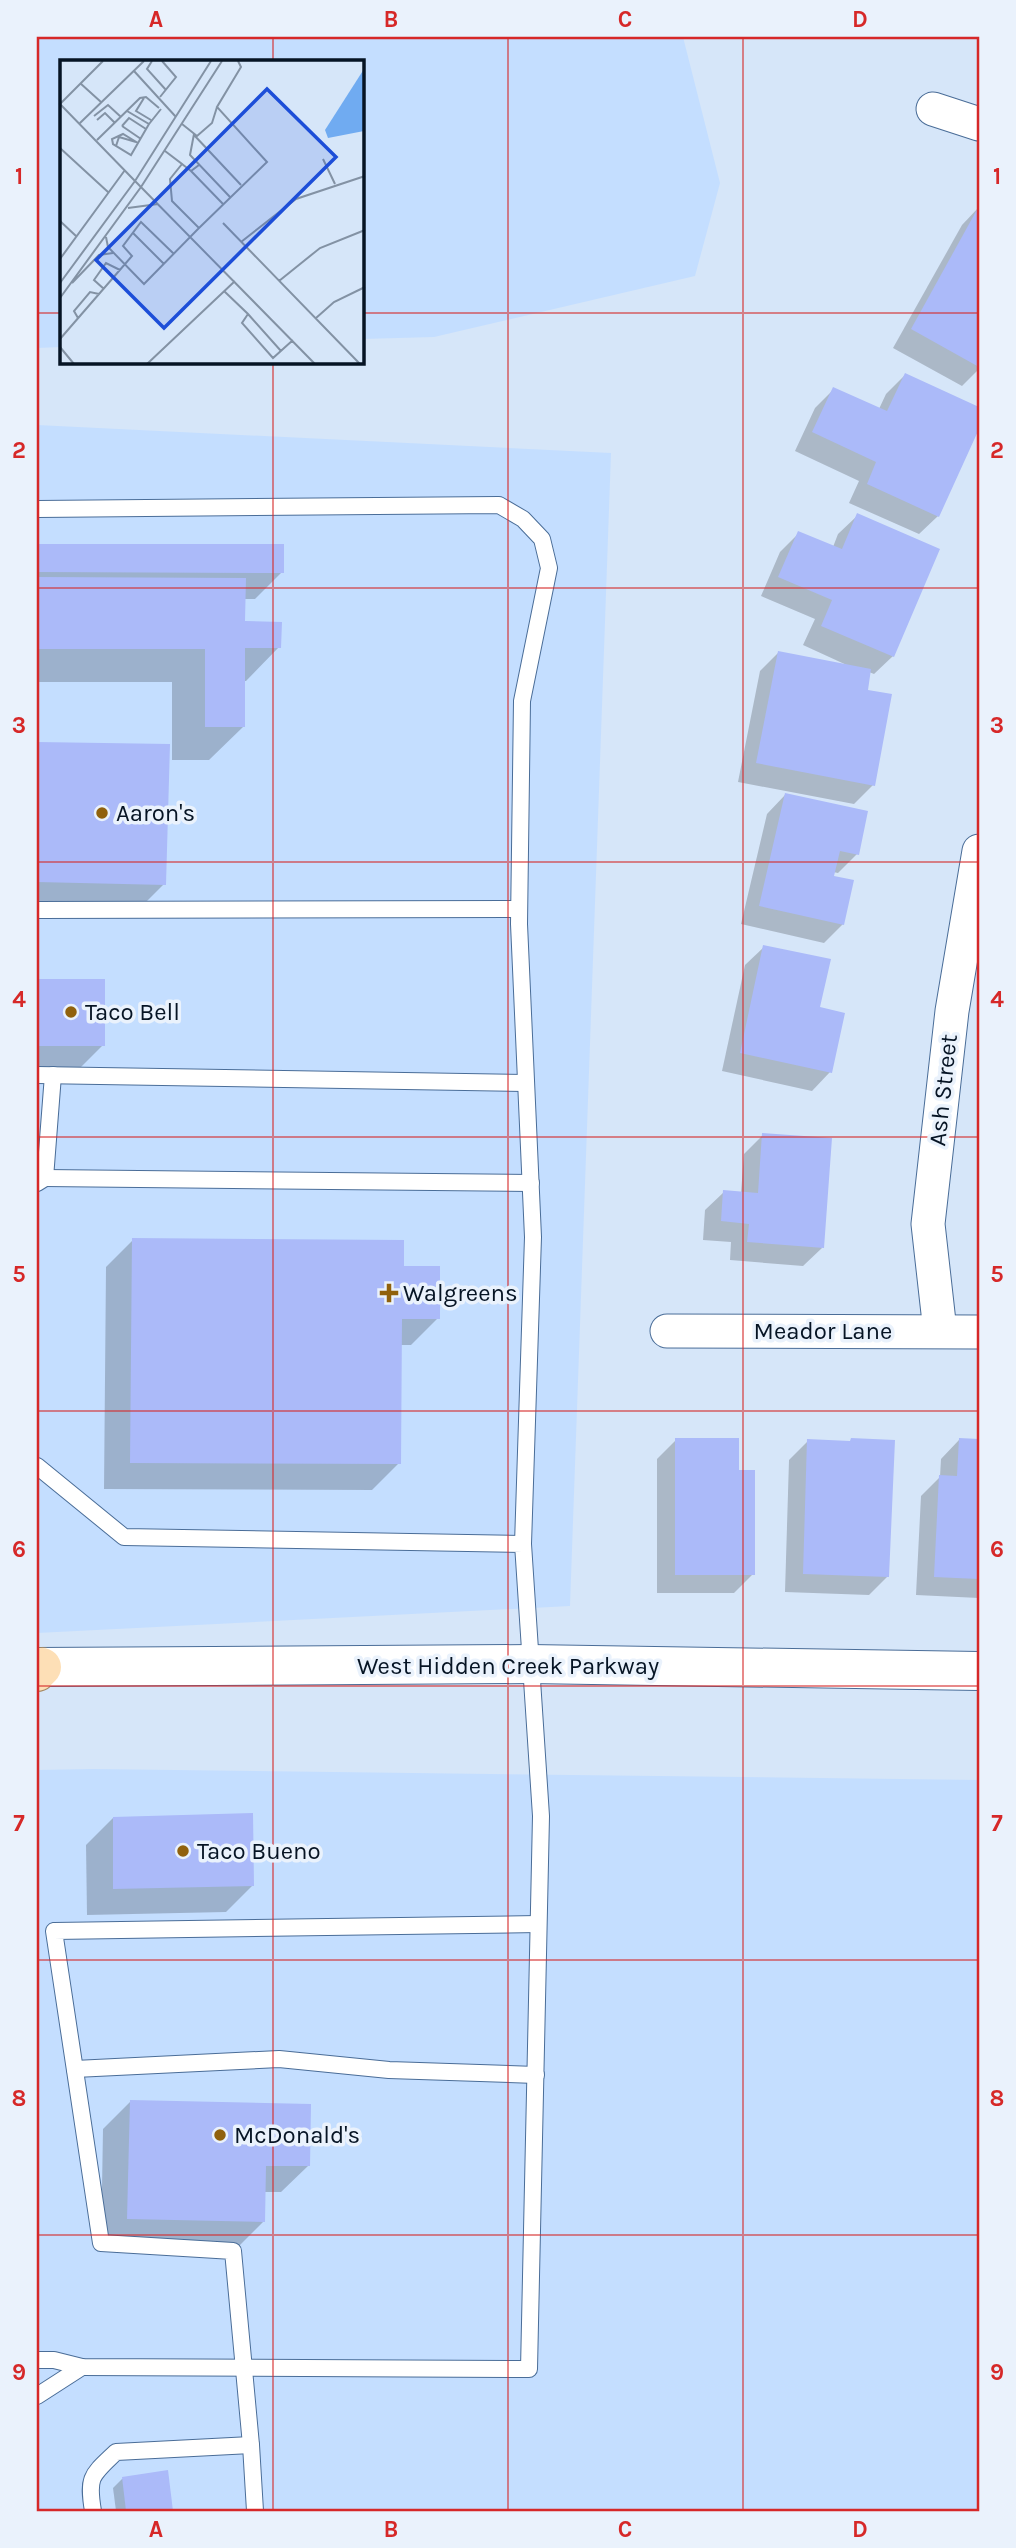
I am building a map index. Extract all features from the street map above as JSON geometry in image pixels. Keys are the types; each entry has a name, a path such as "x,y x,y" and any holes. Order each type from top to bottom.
{"main road":[{"name":"West Hidden Creek Parkway","path":"39,1668 530,1664 979,1671"}],"street":[{"path":"933,109 979,124"},
{"name":"Ash Street","path":"940,1331 928,1224 952,1012 979,851"},
{"name":"Meador Lane","path":"667,1331 979,1332"}],"lane":[{"path":"37,509 499,505 523,519 542,539 549,568 522,701 519,909 533,1237 523,1544 541,1816 529,2369 82,2367 54,2360 37,2360"},
{"path":"37,910 519,909"},
{"path":"526,1083 45,1075 41,1181 531,1183"},
{"path":"37,1466 124,1537 523,1544"},
{"path":"255,2511 233,2251 101,2244 54,1931 538,1924"},
{"path":"75,2069 279,2059 389,2070 536,2075"},
{"path":"37,2396 82,2367"},
{"path":"93,2511 90,2493 92,2475 116,2452 251,2445"}],"shaded area":[{"path":"37,37 683,37 720,183 695,276 434,337 364,339 364,60 60,60 60,347 37,348"},
{"path":"37,425 611,453 570,1606 37,1633"},
{"path":"37,1770 979,1780 979,2511 37,2511"}],"building":[{"path":"979,206 979,367 911,329"},
{"path":"905,373 979,407 979,429 939,517 867,484 876,462 812,432 833,387 887,411"},
{"path":"857,513 940,549 894,657 821,626 832,600 778,577 798,531 842,549"},
{"path":"37,544 284,544 284,573 37,572"},
{"path":"37,577 246,578 245,621 282,622 281,648 245,648 245,727 205,727 205,649 37,649"},
{"path":"778,651 871,669 868,690 892,694 875,786 756,763"},
{"name":"Aaron's","path":"37,742 170,744 166,885 37,882"},
{"path":"785,793 868,811 859,855 840,851 834,876 854,880 844,925 759,906"},
{"path":"763,945 831,959 820,1007 845,1013 832,1073 740,1053"},
{"name":"Taco Bell","path":"37,979 105,979 105,1046 37,1046"},
{"path":"762,1133 832,1138 824,1248 747,1242 749,1224 721,1221 723,1190 758,1193"},
{"name":"Walgreens","path":"132,1238 404,1240 404,1266 440,1266 440,1319 402,1319 401,1464 130,1463"},
{"path":"675,1438 739,1438 739,1470 755,1470 755,1575 675,1575"},
{"path":"851,1438 895,1440 889,1577 803,1574 807,1439 850,1441"},
{"path":"959,1438 979,1439 979,1579 934,1577 939,1475 957,1476"},
{"name":"Taco Bueno","path":"253,1813 254,1886 113,1889 113,1817"},
{"name":"McDonald's","path":"130,2100 311,2104 310,2166 266,2166 265,2222 127,2219"},
{"path":"168,2470 173,2511 126,2511 122,2477"}],"place":[{"name":"Aaron's","path":"102,813"},
{"name":"Taco Bell","path":"71,1012"},
{"name":"Walgreens","path":"389,1293"},
{"name":"Taco Bueno","path":"183,1851"},
{"name":"McDonald's","path":"220,2135"}]}
